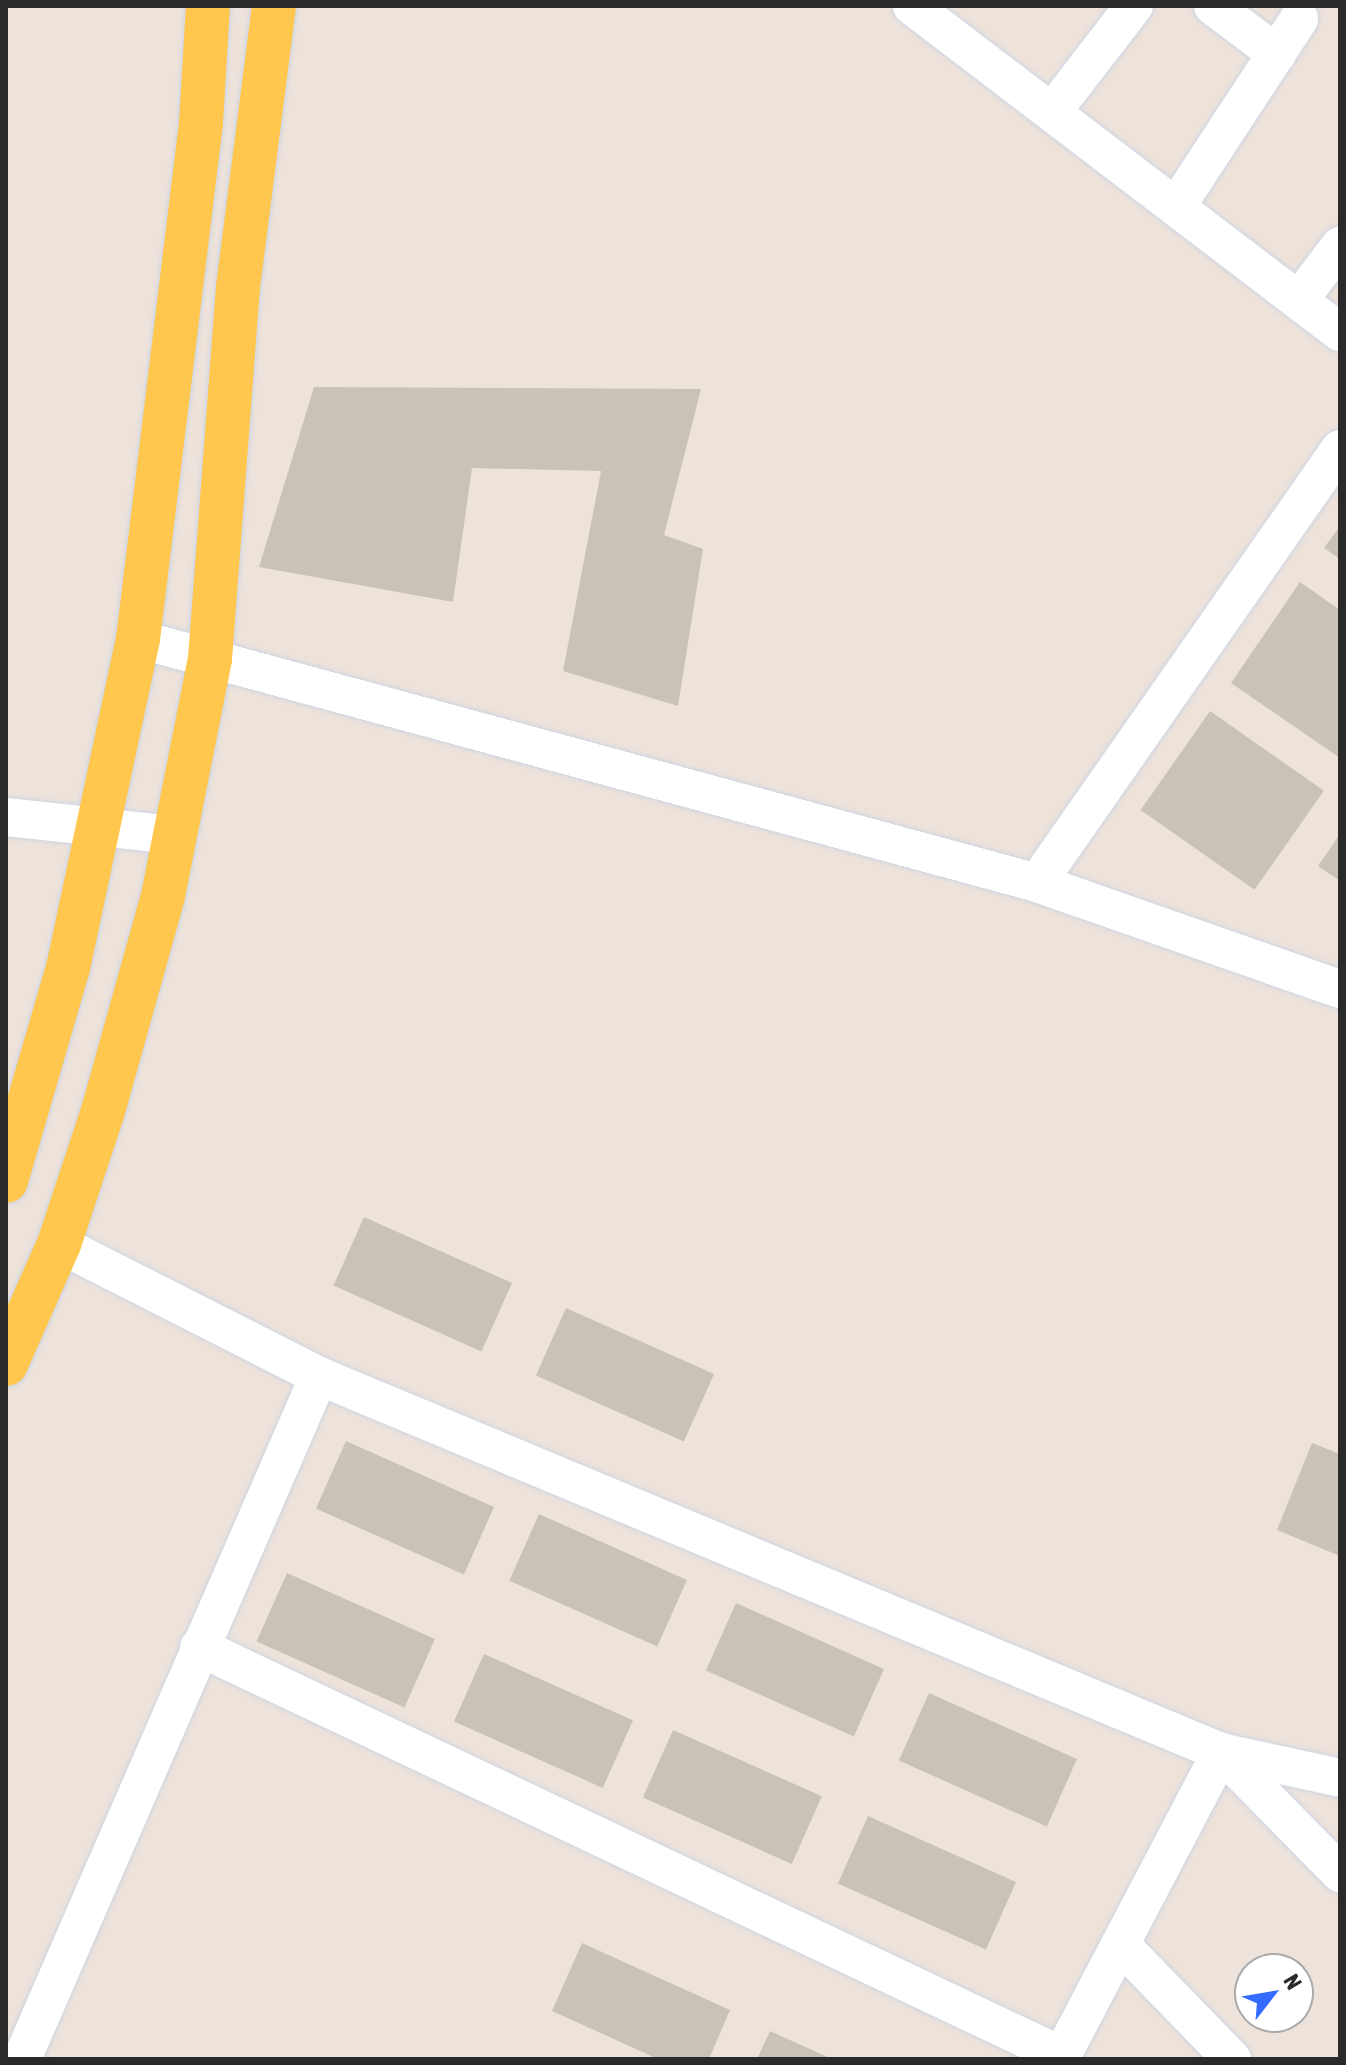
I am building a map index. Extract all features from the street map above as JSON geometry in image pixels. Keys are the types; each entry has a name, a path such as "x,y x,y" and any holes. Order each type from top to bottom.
{"main road":[{"path":"6,1181 68,968 138,639 201,123 208,6"},
{"path":"6,1364 59,1244 103,1111 175,835 210,659 238,287 274,6"}],"street":[{"path":"912,6 1340,332"},
{"path":"1052,112 1134,6"},
{"path":"1213,6 1277,54"},
{"path":"1176,207 1299,19"},
{"path":"1299,300 1340,246"},
{"path":"1037,883 1340,449"},
{"path":"138,639 1037,883 1340,989"},
{"path":"6,817 175,835"},
{"path":"59,1244 319,1376 1221,1752 1340,1778"},
{"path":"22,2059 319,1376"},
{"path":"199,1647 1061,2058 1221,1752"},
{"path":"1221,1752 1340,1873"},
{"path":"1120,1944 1232,2059"}],"building":[{"path":"314,387 701,389 664,535 703,549 678,706 563,671 601,471 472,468 453,602 259,567"},
{"path":"1340,526 1340,559 1324,548"},
{"path":"1300,582 1340,610 1340,758 1231,683"},
{"path":"1210,711 1324,791 1254,890 1141,810"},
{"path":"1340,834 1340,881 1318,866"},
{"path":"364,1217 512,1283 481,1351 333,1286"},
{"path":"566,1308 714,1374 684,1441 536,1376"},
{"path":"346,1441 494,1507 464,1574 316,1509"},
{"path":"1312,1443 1340,1454 1340,1556 1277,1530"},
{"path":"539,1514 687,1580 657,1647 509,1581"},
{"path":"287,1573 435,1639 404,1707 256,1642"},
{"path":"736,1603 884,1669 854,1736 706,1671"},
{"path":"484,1654 633,1720 603,1788 454,1722"},
{"path":"929,1693 1077,1759 1047,1826 899,1761"},
{"path":"673,1730 822,1796 792,1864 643,1798"},
{"path":"868,1816 1016,1882 986,1949 838,1884"},
{"path":"582,1943 730,2010 709,2059 658,2059 552,2011"},
{"path":"770,2031 832,2059 757,2059"}]}
